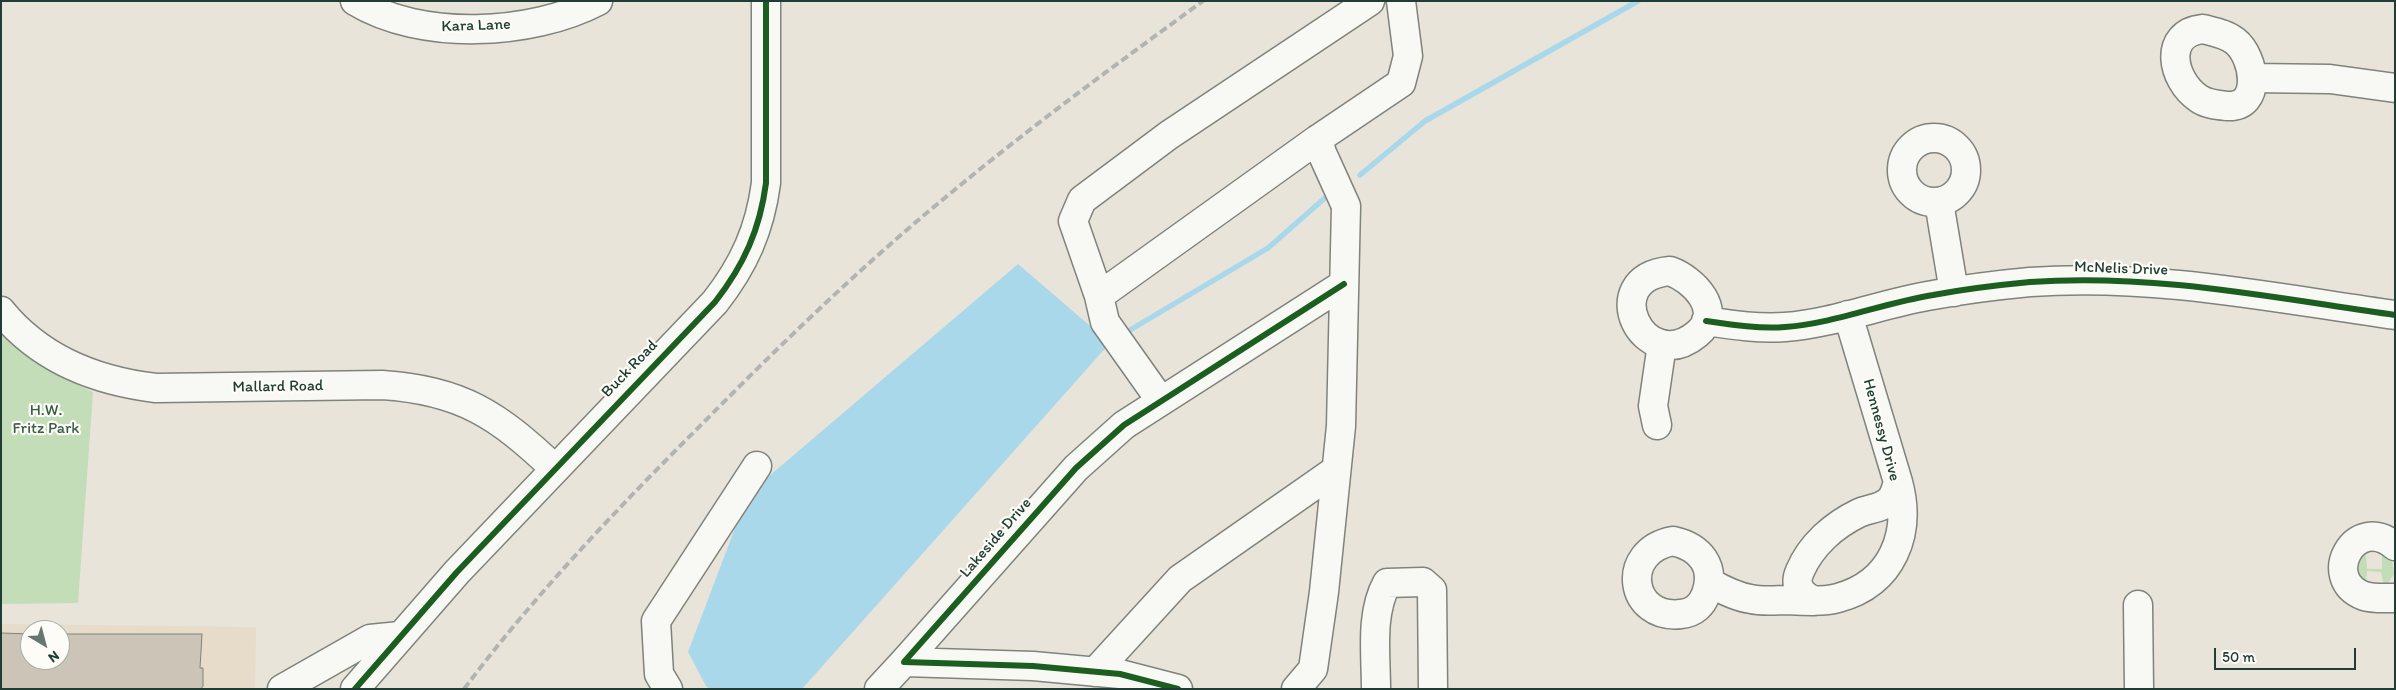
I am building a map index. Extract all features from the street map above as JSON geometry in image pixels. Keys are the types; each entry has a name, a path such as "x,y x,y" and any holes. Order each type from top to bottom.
{"street":[{"name":"Kara Lane","path":"355,1 388,16 418,25 472,30 558,17 598,1"},
{"name":"Buck Road","path":"355,689 400,636 554,468 715,302 732,281 756,234 763,209 766,182 766,1"},
{"path":"1161,401 1105,322 1099,296 1074,221 1082,200 1169,135 1370,1"},
{"path":"1099,296 1320,146 1402,83 1408,56 1401,1"},
{"path":"2252,78 2330,79 2395,88"},
{"path":"1296,689 1313,669 1324,592 1341,426 1346,206 1320,146"},
{"path":"1939,202 1954,292"},
{"path":"1670,271 1681,275 1695,285 1703,296 1707,309 1706,321 1700,332 1689,340 1676,345 1662,344 1649,338 1638,329 1632,316 1632,297 1638,286 1649,277 1670,271"},
{"name":"McNelis Drive","path":"1706,321 1745,327 1784,327 1848,315 1932,295 2030,282 2084,280 2144,281 2203,286 2395,315"},
{"name":"Lakeside Drive","path":"879,689 1076,468 1124,425 1344,284"},
{"name":"Mallard Road","path":"1,311 22,333 45,351 71,366 98,378 127,385 156,388 382,385 410,387 440,393 468,403 494,417 519,434 554,468"},
{"name":"Hennessy Drive","path":"1806,594 1798,576 1805,559 1815,546 1842,523 1861,512 1881,506 1891,500 1898,482 1848,315"},
{"path":"1657,425 1652,406 1662,344"},
{"path":"642,689 663,677 656,620 757,466"},
{"path":"1107,678 1180,579 1336,470"},
{"path":"1709,582 1750,600 1806,594 1836,599 1854,593 1870,584 1891,560 1899,543 1903,525 1903,500 1898,482"},
{"path":"2395,546 2379,537 2367,537 2357,541 2350,547 2344,555 2342,563 2344,575 2358,593 2365,596 2395,598"},
{"path":"1376,689 1376,617 1380,595 1387,583 1423,582 1432,590 1433,689"},
{"path":"2138,605 2139,689"},
{"path":"282,689 370,639 400,636"},
{"path":"904,662 1032,666 1178,689"}],"shaded area":[{"path":"1,624 20,624 20,670 70,670 70,625 256,627 255,689 1,689"}],"green space":[{"name":"H.W. Fritz Park","path":"1,329 44,364 93,392 78,603 1,604"},
{"path":"2366,554 2367,569 2382,569 2382,554 2392,560 2394,574 2387,585 2384,586 2381,572 2367,571 2366,587 2356,570 2359,559"}],"water":[{"path":"1018,264 1110,343 802,689 710,689 706,686 688,652 748,494"}],"building":[{"path":"1,633 20,634 20,670 70,670 70,634 202,634 200,668 203,668 203,686 201,689 1,689"}],"waterway":[{"path":"1360,175 1425,121 1638,1"},
{"path":"1125,333 1268,248 1326,197"}],"railway":[{"path":"464,689 518,621 575,556 726,400 820,308 918,220 983,167 1203,1"}],"cycle path":[{"path":"355,689 457,572 715,302 734,274 755,231 760,216 766,183 766,1"},
{"path":"1706,321 1756,327 1804,325 1896,303 1957,291 2030,282 2076,280 2168,284 2395,315"},
{"path":"1178,689 1120,674 1033,666 904,662 1076,468 1124,425 1344,284"}]}
